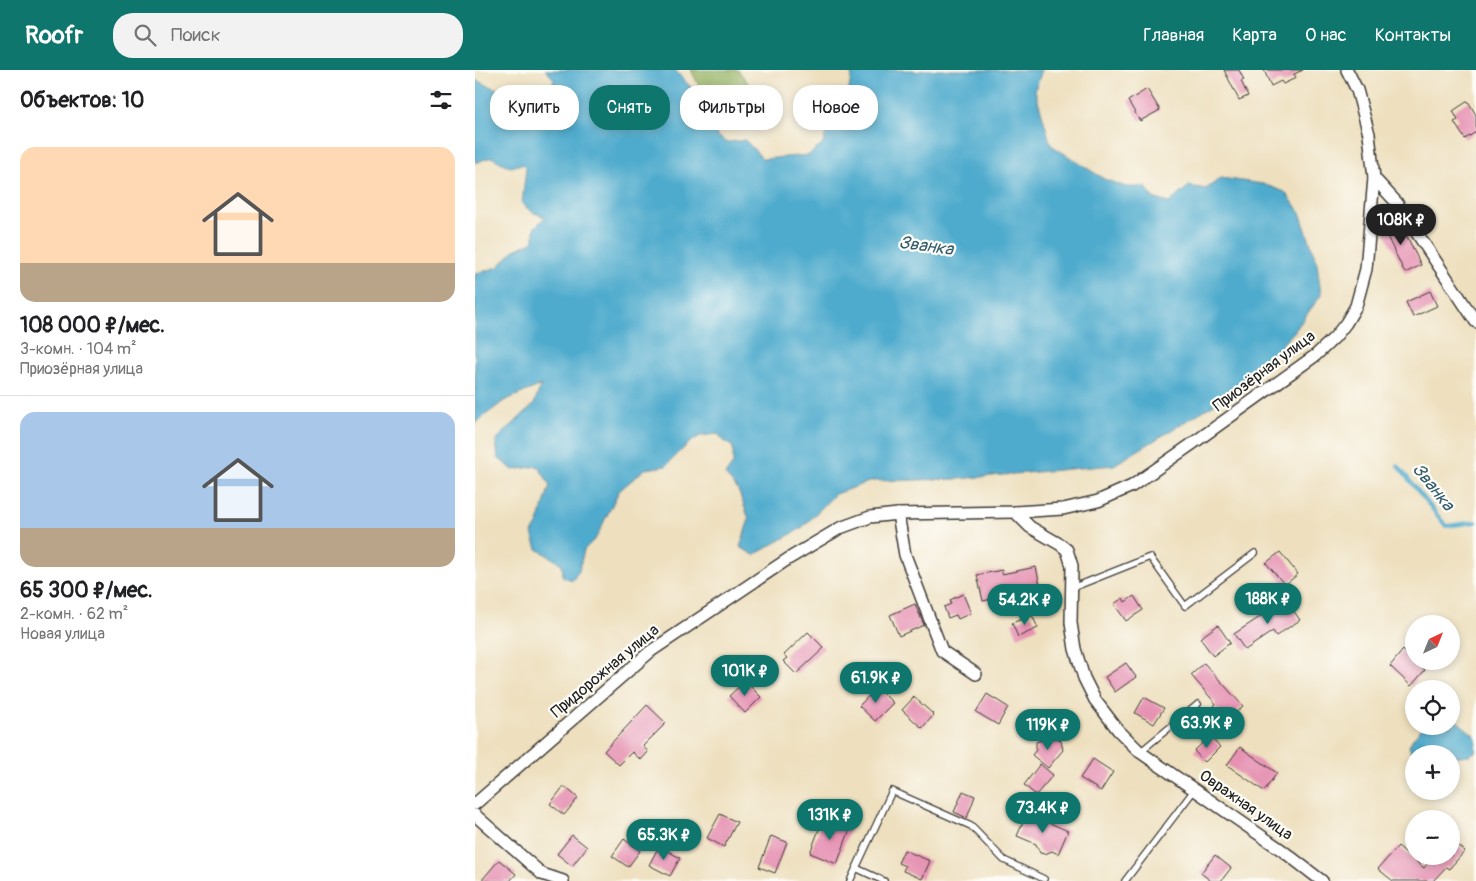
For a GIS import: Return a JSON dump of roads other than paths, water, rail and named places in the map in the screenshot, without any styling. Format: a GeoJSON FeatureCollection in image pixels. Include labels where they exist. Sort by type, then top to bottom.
{"type":"FeatureCollection","features":[{"type":"Feature","properties":{"kind":"street"},"geometry":{"type":"LineString","coordinates":[[1349,74],[1359,70]]}},
{"type":"Feature","properties":{"kind":"street","name":"Приозёрная улица"},"geometry":{"type":"LineString","coordinates":[[898,514],[1015,512],[1063,508],[1098,501],[1132,486],[1316,355],[1335,336],[1356,306],[1366,269],[1375,178],[1369,134],[1357,90],[1349,74]]}},
{"type":"Feature","properties":{"kind":"street"},"geometry":{"type":"LineString","coordinates":[[1375,178],[1397,202],[1476,322]]}},
{"type":"Feature","properties":{"kind":"street","name":"Овражная улица"},"geometry":{"type":"LineString","coordinates":[[1015,512],[1030,526],[1067,550],[1072,566],[1071,623],[1075,649],[1084,678],[1095,700],[1118,730],[1140,752],[1283,851],[1322,881]]}},
{"type":"Feature","properties":{"kind":"street"},"geometry":{"type":"LineString","coordinates":[[898,514],[905,555],[942,651],[976,674]]}},
{"type":"Feature","properties":{"kind":"street","name":"Придорожная улица"},"geometry":{"type":"LineString","coordinates":[[475,804],[651,650],[788,559],[840,528],[870,517],[898,514]]}},
{"type":"Feature","properties":{"kind":"street"},"geometry":{"type":"LineString","coordinates":[[475,815],[542,874],[563,881]]}},
{"type":"Feature","properties":{"kind":"lane"},"geometry":{"type":"LineString","coordinates":[[1072,588],[1150,556],[1185,606],[1255,553]]}},
{"type":"Feature","properties":{"kind":"lane"},"geometry":{"type":"LineString","coordinates":[[1140,752],[1198,704]]}},
{"type":"Feature","properties":{"kind":"lane"},"geometry":{"type":"LineString","coordinates":[[1125,881],[1195,789]]}},
{"type":"Feature","properties":{"kind":"lane"},"geometry":{"type":"LineString","coordinates":[[850,881],[892,791],[971,826],[1004,860],[1044,879]]}},
{"type":"Feature","properties":{"kind":"lane"},"geometry":{"type":"LineString","coordinates":[[856,868],[884,881]]}},
{"type":"Feature","properties":{"kind":"water"},"geometry":{"type":"Polygon","coordinates":[[[545,70],[675,70],[689,85],[680,85],[680,130],[714,130],[717,136],[727,142],[745,140],[763,159],[809,155],[823,144],[827,130],[878,130],[878,85],[850,85],[852,71],[854,70],[913,70],[918,72],[921,70],[1042,70],[1035,90],[1051,145],[1104,179],[1126,187],[1146,187],[1153,198],[1169,203],[1189,186],[1206,189],[1221,178],[1263,184],[1285,192],[1300,212],[1317,263],[1321,295],[1294,332],[1239,389],[1114,465],[958,479],[872,481],[835,494],[802,528],[754,555],[740,547],[749,519],[738,490],[725,475],[733,464],[733,447],[718,434],[700,436],[688,444],[666,466],[645,469],[619,491],[596,538],[584,550],[579,570],[573,580],[563,577],[562,564],[537,549],[532,533],[538,523],[550,485],[538,466],[513,470],[498,458],[496,440],[534,404],[541,385],[504,401],[475,423],[475,274],[498,267],[513,251],[534,241],[534,228],[545,217],[532,212],[522,204],[526,168],[522,164],[510,167],[491,157],[475,163],[475,80],[490,86],[490,130],[579,130],[579,85],[551,85],[554,79],[545,70]]]}},
{"type":"Feature","properties":{"kind":"water"},"geometry":{"type":"Polygon","coordinates":[[[1460,723],[1476,738],[1475,752],[1460,756],[1460,745],[1410,745],[1416,735],[1460,735],[1460,723]]]}},
{"type":"Feature","properties":{"kind":"waterway","name":"Званка"},"geometry":{"type":"LineString","coordinates":[[1398,466],[1446,526],[1476,522]]}}]}
